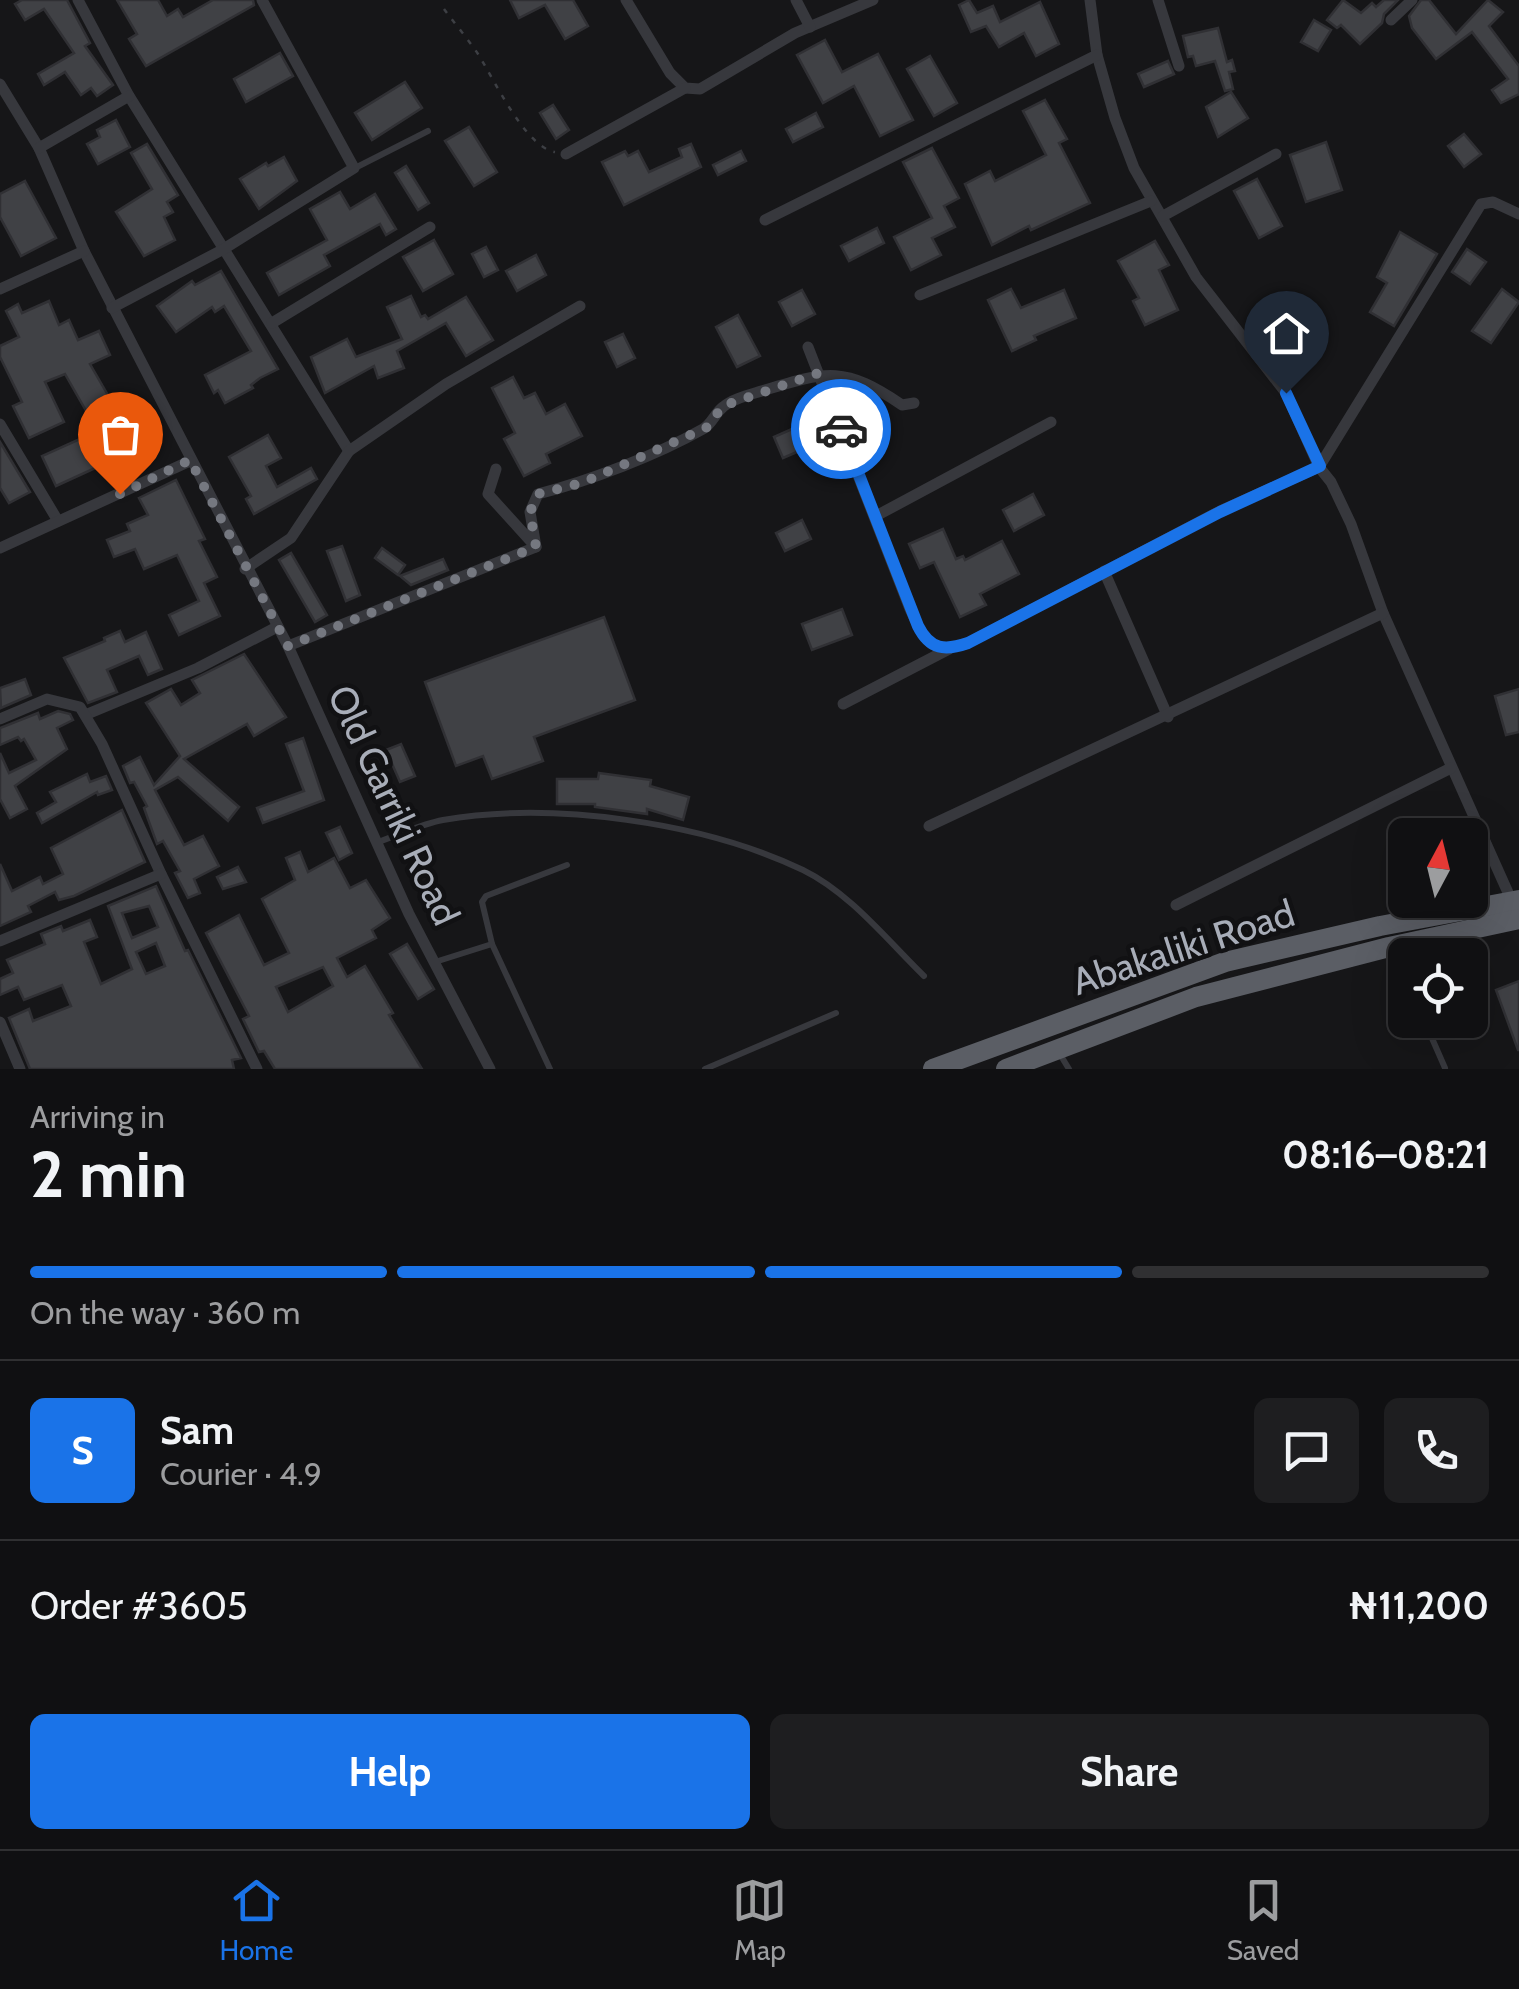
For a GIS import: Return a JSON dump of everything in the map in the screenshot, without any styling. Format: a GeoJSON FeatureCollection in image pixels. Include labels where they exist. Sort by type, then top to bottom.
{"type":"FeatureCollection","features":[{"type":"Feature","properties":{"kind":"highway","name":"Abakaliki Road"},"geometry":{"type":"LineString","coordinates":[[1419,938],[1517,907]]}},
{"type":"Feature","properties":{"kind":"highway","name":"Abakaliki Road"},"geometry":{"type":"LineString","coordinates":[[933,1069],[1225,962],[1380,926],[1517,907]]}},
{"type":"Feature","properties":{"kind":"highway","name":"Abakaliki Road"},"geometry":{"type":"LineString","coordinates":[[1006,1069],[1196,997],[1388,948]]}},
{"type":"Feature","properties":{"kind":"street"},"geometry":{"type":"LineString","coordinates":[[78,0],[129,96],[349,451]]}},
{"type":"Feature","properties":{"kind":"street"},"geometry":{"type":"LineString","coordinates":[[112,308],[222,250],[354,168],[262,0]]}},
{"type":"Feature","properties":{"kind":"street"},"geometry":{"type":"LineString","coordinates":[[626,0],[670,74],[685,88]]}},
{"type":"Feature","properties":{"kind":"street"},"geometry":{"type":"LineString","coordinates":[[796,0],[810,27]]}},
{"type":"Feature","properties":{"kind":"street"},"geometry":{"type":"LineString","coordinates":[[566,154],[685,88],[700,89],[795,32],[873,0]]}},
{"type":"Feature","properties":{"kind":"street"},"geometry":{"type":"LineString","coordinates":[[1090,0],[1097,55],[1128,153],[1196,276],[1286,393],[1351,524],[1383,613],[1517,907]]}},
{"type":"Feature","properties":{"kind":"street"},"geometry":{"type":"LineString","coordinates":[[1158,0],[1179,66]]}},
{"type":"Feature","properties":{"kind":"street"},"geometry":{"type":"LineString","coordinates":[[1390,20],[1412,0]]}},
{"type":"Feature","properties":{"kind":"street"},"geometry":{"type":"LineString","coordinates":[[765,220],[1097,55]]}},
{"type":"Feature","properties":{"kind":"street","name":"Old Garriki Road"},"geometry":{"type":"LineString","coordinates":[[0,84],[39,148],[112,308],[288,646],[376,842],[490,1069]]}},
{"type":"Feature","properties":{"kind":"street"},"geometry":{"type":"LineString","coordinates":[[39,148],[129,96]]}},
{"type":"Feature","properties":{"kind":"street"},"geometry":{"type":"LineString","coordinates":[[1163,216],[1276,154]]}},
{"type":"Feature","properties":{"kind":"street"},"geometry":{"type":"LineString","coordinates":[[920,295],[1151,200]]}},
{"type":"Feature","properties":{"kind":"street"},"geometry":{"type":"LineString","coordinates":[[844,704],[1220,512],[1320,466],[1481,204],[1493,202],[1519,214]]}},
{"type":"Feature","properties":{"kind":"street"},"geometry":{"type":"LineString","coordinates":[[272,322],[430,227]]}},
{"type":"Feature","properties":{"kind":"street"},"geometry":{"type":"LineString","coordinates":[[0,289],[84,251]]}},
{"type":"Feature","properties":{"kind":"street"},"geometry":{"type":"LineString","coordinates":[[245,569],[291,538],[349,451],[446,384],[580,306]]}},
{"type":"Feature","properties":{"kind":"street"},"geometry":{"type":"LineString","coordinates":[[808,347],[910,609],[924,638],[934,646],[949,649]]}},
{"type":"Feature","properties":{"kind":"street"},"geometry":{"type":"LineString","coordinates":[[536,547],[530,512],[538,494],[582,483],[706,428],[723,406],[819,373],[843,376],[880,390],[902,405],[914,403]]}},
{"type":"Feature","properties":{"kind":"street"},"geometry":{"type":"LineString","coordinates":[[876,516],[1051,422]]}},
{"type":"Feature","properties":{"kind":"street"},"geometry":{"type":"LineString","coordinates":[[0,424],[58,521]]}},
{"type":"Feature","properties":{"kind":"street"},"geometry":{"type":"LineString","coordinates":[[0,548],[190,460]]}},
{"type":"Feature","properties":{"kind":"street"},"geometry":{"type":"LineString","coordinates":[[496,469],[488,494],[536,547]]}},
{"type":"Feature","properties":{"kind":"street"},"geometry":{"type":"LineString","coordinates":[[288,646],[536,547]]}},
{"type":"Feature","properties":{"kind":"street"},"geometry":{"type":"LineString","coordinates":[[1104,571],[1168,717]]}},
{"type":"Feature","properties":{"kind":"street"},"geometry":{"type":"LineString","coordinates":[[929,826],[1383,613]]}},
{"type":"Feature","properties":{"kind":"street"},"geometry":{"type":"LineString","coordinates":[[85,715],[198,668],[277,628]]}},
{"type":"Feature","properties":{"kind":"street"},"geometry":{"type":"LineString","coordinates":[[0,719],[47,699],[80,707],[102,744],[257,1069]]}},
{"type":"Feature","properties":{"kind":"street"},"geometry":{"type":"LineString","coordinates":[[1176,905],[1451,768]]}},
{"type":"Feature","properties":{"kind":"street"},"geometry":{"type":"LineString","coordinates":[[0,941],[161,874]]}},
{"type":"Feature","properties":{"kind":"street"},"geometry":{"type":"LineString","coordinates":[[0,1022],[20,1069]]}},
{"type":"Feature","properties":{"kind":"lane"},"geometry":{"type":"LineString","coordinates":[[354,168],[428,131]]}},
{"type":"Feature","properties":{"kind":"lane"},"geometry":{"type":"LineString","coordinates":[[376,842],[439,821],[479,816],[620,818],[664,824],[804,870],[834,890],[924,976]]}},
{"type":"Feature","properties":{"kind":"lane"},"geometry":{"type":"LineString","coordinates":[[550,1069],[492,944],[482,902],[486,896],[567,865]]}},
{"type":"Feature","properties":{"kind":"lane"},"geometry":{"type":"LineString","coordinates":[[434,962],[492,944]]}},
{"type":"Feature","properties":{"kind":"lane"},"geometry":{"type":"LineString","coordinates":[[705,1069],[836,1013]]}},
{"type":"Feature","properties":{"kind":"lane"},"geometry":{"type":"LineString","coordinates":[[1432,1038],[1445,1068]]}},
{"type":"Feature","properties":{"kind":"lane"},"geometry":{"type":"LineString","coordinates":[[1058,1050],[1069,1069]]}},
{"type":"Feature","properties":{"kind":"path"},"geometry":{"type":"LineString","coordinates":[[444,9],[544,151],[566,154]]}},
{"type":"Feature","properties":{"kind":"building"},"geometry":{"type":"Polygon","coordinates":[[[22,0],[67,0],[90,43],[85,46],[113,85],[97,96],[91,88],[81,95],[65,72],[44,85],[38,74],[74,53],[44,9],[25,20],[15,4],[22,0]]]}},
{"type":"Feature","properties":{"kind":"building"},"geometry":{"type":"Polygon","coordinates":[[[117,0],[158,0],[167,16],[178,9],[183,17],[213,0],[253,0],[254,5],[146,66],[129,39],[137,34],[117,0]]]}},
{"type":"Feature","properties":{"kind":"building"},"geometry":{"type":"Polygon","coordinates":[[[510,0],[573,0],[588,26],[565,39],[545,5],[519,18],[510,0]]]}},
{"type":"Feature","properties":{"kind":"building"},"geometry":{"type":"Polygon","coordinates":[[[969,0],[977,13],[993,6],[1000,22],[1040,2],[1059,44],[1036,56],[1024,33],[999,47],[986,26],[971,32],[959,5],[969,0]]]}},
{"type":"Feature","properties":{"kind":"building"},"geometry":{"type":"Polygon","coordinates":[[[1343,0],[1361,13],[1372,3],[1376,7],[1384,0],[1398,0],[1360,44],[1341,25],[1337,28],[1327,20],[1343,0]]]}},
{"type":"Feature","properties":{"kind":"building"},"geometry":{"type":"Polygon","coordinates":[[[1421,0],[1429,0],[1456,34],[1488,0],[1503,12],[1489,26],[1519,66],[1519,94],[1501,103],[1492,90],[1508,79],[1472,32],[1436,59],[1412,28],[1409,16],[1421,0]]]}},
{"type":"Feature","properties":{"kind":"building"},"geometry":{"type":"Polygon","coordinates":[[[1314,20],[1331,30],[1318,51],[1301,42],[1314,20]]]}},
{"type":"Feature","properties":{"kind":"building"},"geometry":{"type":"Polygon","coordinates":[[[1218,28],[1227,62],[1232,60],[1235,71],[1229,72],[1233,89],[1225,91],[1215,61],[1196,66],[1193,56],[1188,57],[1183,36],[1218,28]]]}},
{"type":"Feature","properties":{"kind":"building"},"geometry":{"type":"Polygon","coordinates":[[[825,40],[842,72],[878,54],[913,120],[880,136],[854,86],[823,103],[797,55],[825,40]]]}},
{"type":"Feature","properties":{"kind":"building"},"geometry":{"type":"Polygon","coordinates":[[[280,53],[293,76],[246,102],[234,79],[280,53]]]}},
{"type":"Feature","properties":{"kind":"building"},"geometry":{"type":"Polygon","coordinates":[[[930,56],[957,103],[934,116],[907,69],[930,56]]]}},
{"type":"Feature","properties":{"kind":"building"},"geometry":{"type":"Polygon","coordinates":[[[1168,61],[1174,74],[1144,87],[1138,74],[1168,61]]]}},
{"type":"Feature","properties":{"kind":"building"},"geometry":{"type":"Polygon","coordinates":[[[405,82],[422,108],[372,140],[355,113],[405,82]]]}},
{"type":"Feature","properties":{"kind":"building"},"geometry":{"type":"Polygon","coordinates":[[[1231,92],[1248,118],[1218,137],[1206,107],[1231,92]]]}},
{"type":"Feature","properties":{"kind":"building"},"geometry":{"type":"Polygon","coordinates":[[[1045,100],[1067,139],[1059,143],[1090,203],[992,245],[965,184],[990,171],[995,181],[1046,155],[1023,111],[1045,100]]]}},
{"type":"Feature","properties":{"kind":"building"},"geometry":{"type":"Polygon","coordinates":[[[553,105],[569,130],[556,139],[540,113],[553,105]]]}},
{"type":"Feature","properties":{"kind":"building"},"geometry":{"type":"Polygon","coordinates":[[[816,113],[823,127],[793,142],[786,129],[816,113]]]}},
{"type":"Feature","properties":{"kind":"building"},"geometry":{"type":"Polygon","coordinates":[[[116,120],[130,147],[98,164],[87,144],[100,137],[97,130],[116,120]]]}},
{"type":"Feature","properties":{"kind":"building"},"geometry":{"type":"Polygon","coordinates":[[[469,127],[497,172],[474,186],[445,141],[469,127]]]}},
{"type":"Feature","properties":{"kind":"building"},"geometry":{"type":"Polygon","coordinates":[[[1464,134],[1481,154],[1464,167],[1448,146],[1464,134]]]}},
{"type":"Feature","properties":{"kind":"building"},"geometry":{"type":"Polygon","coordinates":[[[1326,142],[1342,190],[1306,202],[1290,155],[1326,142]]]}},
{"type":"Feature","properties":{"kind":"building"},"geometry":{"type":"Polygon","coordinates":[[[147,144],[178,195],[167,202],[173,212],[164,217],[175,240],[144,256],[116,212],[152,189],[131,153],[147,144]]]}},
{"type":"Feature","properties":{"kind":"building"},"geometry":{"type":"Polygon","coordinates":[[[691,144],[701,167],[624,205],[602,162],[625,151],[628,156],[638,151],[649,172],[682,157],[679,149],[691,144]]]}},
{"type":"Feature","properties":{"kind":"building"},"geometry":{"type":"Polygon","coordinates":[[[932,148],[959,198],[944,206],[955,227],[932,238],[941,255],[911,270],[894,237],[932,218],[903,162],[932,148]]]}},
{"type":"Feature","properties":{"kind":"building"},"geometry":{"type":"Polygon","coordinates":[[[741,151],[746,161],[718,175],[713,165],[741,151]]]}},
{"type":"Feature","properties":{"kind":"building"},"geometry":{"type":"Polygon","coordinates":[[[284,157],[297,181],[259,209],[240,179],[284,157]]]}},
{"type":"Feature","properties":{"kind":"building"},"geometry":{"type":"Polygon","coordinates":[[[406,166],[429,203],[418,210],[395,173],[406,166]]]}},
{"type":"Feature","properties":{"kind":"building"},"geometry":{"type":"Polygon","coordinates":[[[1257,179],[1282,226],[1259,238],[1234,191],[1257,179]]]}},
{"type":"Feature","properties":{"kind":"building"},"geometry":{"type":"Polygon","coordinates":[[[25,181],[56,238],[21,256],[0,217],[0,194],[25,181]]]}},
{"type":"Feature","properties":{"kind":"building"},"geometry":{"type":"Polygon","coordinates":[[[340,192],[350,209],[375,194],[396,229],[386,235],[380,224],[324,255],[330,266],[279,295],[267,273],[327,240],[310,209],[340,192]]]}},
{"type":"Feature","properties":{"kind":"building"},"geometry":{"type":"Polygon","coordinates":[[[877,228],[884,243],[849,261],[841,246],[877,228]]]}},
{"type":"Feature","properties":{"kind":"building"},"geometry":{"type":"Polygon","coordinates":[[[1400,232],[1437,254],[1394,326],[1370,312],[1387,283],[1377,277],[1400,232]]]}},
{"type":"Feature","properties":{"kind":"building"},"geometry":{"type":"Polygon","coordinates":[[[434,240],[453,274],[423,291],[403,257],[434,240]]]}},
{"type":"Feature","properties":{"kind":"building"},"geometry":{"type":"Polygon","coordinates":[[[1155,241],[1169,265],[1159,270],[1178,310],[1145,325],[1133,301],[1139,298],[1118,261],[1155,241]]]}},
{"type":"Feature","properties":{"kind":"building"},"geometry":{"type":"Polygon","coordinates":[[[486,247],[498,270],[484,277],[472,254],[486,247]]]}},
{"type":"Feature","properties":{"kind":"building"},"geometry":{"type":"Polygon","coordinates":[[[1467,249],[1486,262],[1470,284],[1452,272],[1467,249]]]}},
{"type":"Feature","properties":{"kind":"building"},"geometry":{"type":"Polygon","coordinates":[[[536,255],[546,275],[517,291],[506,271],[536,255]]]}},
{"type":"Feature","properties":{"kind":"building"},"geometry":{"type":"Polygon","coordinates":[[[221,271],[278,369],[225,403],[218,390],[214,393],[205,375],[251,351],[224,306],[215,312],[212,307],[176,332],[157,306],[192,281],[195,285],[221,271]]]}},
{"type":"Feature","properties":{"kind":"building"},"geometry":{"type":"Polygon","coordinates":[[[1011,289],[1021,308],[1064,290],[1076,318],[1034,336],[1036,340],[1012,351],[988,300],[1011,289]]]}},
{"type":"Feature","properties":{"kind":"building"},"geometry":{"type":"Polygon","coordinates":[[[1502,289],[1519,302],[1491,343],[1472,331],[1502,289]]]}},
{"type":"Feature","properties":{"kind":"building"},"geometry":{"type":"Polygon","coordinates":[[[802,290],[815,314],[792,326],[779,302],[802,290]]]}},
{"type":"Feature","properties":{"kind":"building"},"geometry":{"type":"Polygon","coordinates":[[[411,296],[421,317],[425,315],[428,319],[466,297],[493,340],[466,356],[446,323],[397,351],[404,368],[378,378],[374,366],[325,393],[311,357],[347,339],[356,357],[402,339],[387,307],[411,296]]]}},
{"type":"Feature","properties":{"kind":"building"},"geometry":{"type":"Polygon","coordinates":[[[49,301],[59,325],[69,320],[78,340],[99,331],[110,355],[90,364],[120,416],[97,430],[65,374],[45,382],[64,422],[29,438],[13,406],[22,402],[0,357],[0,346],[19,337],[6,311],[18,304],[22,313],[49,301]]]}},
{"type":"Feature","properties":{"kind":"building"},"geometry":{"type":"Polygon","coordinates":[[[738,315],[760,356],[737,367],[716,327],[738,315]]]}},
{"type":"Feature","properties":{"kind":"building"},"geometry":{"type":"Polygon","coordinates":[[[623,334],[635,358],[617,367],[605,342],[623,334]]]}},
{"type":"Feature","properties":{"kind":"building"},"geometry":{"type":"Polygon","coordinates":[[[513,377],[524,398],[535,393],[546,414],[565,404],[582,436],[546,454],[550,463],[524,476],[504,439],[515,433],[492,388],[513,377]]]}},
{"type":"Feature","properties":{"kind":"building"},"geometry":{"type":"Polygon","coordinates":[[[817,418],[827,439],[783,458],[774,437],[817,418]]]}},
{"type":"Feature","properties":{"kind":"building"},"geometry":{"type":"Polygon","coordinates":[[[91,434],[104,464],[56,486],[42,456],[91,434]]]}},
{"type":"Feature","properties":{"kind":"building"},"geometry":{"type":"Polygon","coordinates":[[[268,435],[281,458],[266,466],[277,487],[311,468],[317,479],[254,514],[246,499],[251,496],[229,457],[268,435]]]}},
{"type":"Feature","properties":{"kind":"building"},"geometry":{"type":"Polygon","coordinates":[[[0,442],[30,492],[9,503],[0,488],[0,442]]]}},
{"type":"Feature","properties":{"kind":"building"},"geometry":{"type":"Polygon","coordinates":[[[176,480],[205,539],[199,541],[217,577],[204,583],[220,616],[179,635],[169,615],[199,601],[177,555],[144,569],[135,549],[114,557],[107,540],[130,531],[127,524],[148,515],[139,498],[176,480]]]}},
{"type":"Feature","properties":{"kind":"building"},"geometry":{"type":"Polygon","coordinates":[[[1033,494],[1044,515],[1014,531],[1003,510],[1033,494]]]}},
{"type":"Feature","properties":{"kind":"building"},"geometry":{"type":"Polygon","coordinates":[[[802,520],[811,539],[785,551],[776,533],[802,520]]]}},
{"type":"Feature","properties":{"kind":"building"},"geometry":{"type":"Polygon","coordinates":[[[943,529],[956,559],[963,556],[965,560],[1002,541],[1019,574],[980,594],[986,605],[960,617],[934,562],[920,568],[909,544],[943,529]]]}},
{"type":"Feature","properties":{"kind":"building"},"geometry":{"type":"Polygon","coordinates":[[[342,546],[360,595],[346,601],[327,551],[342,546]]]}},
{"type":"Feature","properties":{"kind":"building"},"geometry":{"type":"Polygon","coordinates":[[[382,548],[405,565],[398,575],[375,558],[382,548]]]}},
{"type":"Feature","properties":{"kind":"building"},"geometry":{"type":"Polygon","coordinates":[[[291,553],[327,615],[315,622],[279,560],[291,553]]]}},
{"type":"Feature","properties":{"kind":"building"},"geometry":{"type":"Polygon","coordinates":[[[443,559],[448,570],[411,585],[400,576],[443,559]]]}},
{"type":"Feature","properties":{"kind":"building"},"geometry":{"type":"Polygon","coordinates":[[[842,609],[852,635],[812,650],[802,624],[842,609]]]}},
{"type":"Feature","properties":{"kind":"building"},"geometry":{"type":"Polygon","coordinates":[[[604,617],[635,700],[534,737],[543,761],[492,779],[483,756],[456,766],[425,682],[604,617]]]}},
{"type":"Feature","properties":{"kind":"building"},"geometry":{"type":"Polygon","coordinates":[[[120,631],[125,642],[146,632],[162,669],[148,675],[139,656],[107,670],[117,692],[88,703],[64,658],[120,631]]]}},
{"type":"Feature","properties":{"kind":"building"},"geometry":{"type":"Polygon","coordinates":[[[244,654],[286,717],[254,736],[247,724],[184,759],[239,807],[228,821],[178,777],[155,790],[184,845],[203,836],[219,866],[194,879],[200,893],[188,898],[175,873],[180,871],[163,841],[157,844],[144,808],[147,806],[123,766],[140,757],[154,785],[180,756],[146,703],[171,689],[181,705],[200,693],[192,680],[244,654]]]}},
{"type":"Feature","properties":{"kind":"building"},"geometry":{"type":"Polygon","coordinates":[[[25,679],[31,695],[1,708],[0,688],[25,679]]]}},
{"type":"Feature","properties":{"kind":"building"},"geometry":{"type":"Polygon","coordinates":[[[1519,689],[1519,732],[1506,735],[1495,696],[1519,689]]]}},
{"type":"Feature","properties":{"kind":"building"},"geometry":{"type":"Polygon","coordinates":[[[58,711],[70,714],[73,720],[57,728],[67,749],[15,786],[27,809],[10,818],[0,799],[0,753],[9,773],[36,760],[24,739],[18,737],[0,745],[0,728],[38,713],[40,719],[58,711]]]}},
{"type":"Feature","properties":{"kind":"building"},"geometry":{"type":"Polygon","coordinates":[[[303,738],[324,800],[263,823],[257,808],[304,791],[286,744],[303,738]]]}},
{"type":"Feature","properties":{"kind":"building"},"geometry":{"type":"Polygon","coordinates":[[[401,744],[415,776],[400,782],[386,750],[401,744]]]}},
{"type":"Feature","properties":{"kind":"building"},"geometry":{"type":"Polygon","coordinates":[[[599,773],[651,780],[650,786],[689,797],[683,820],[647,809],[647,814],[595,804],[557,804],[557,779],[598,779],[599,773]]]}},
{"type":"Feature","properties":{"kind":"building"},"geometry":{"type":"Polygon","coordinates":[[[87,774],[90,782],[106,776],[112,790],[98,795],[97,792],[42,823],[37,813],[56,802],[50,792],[87,774]]]}},
{"type":"Feature","properties":{"kind":"building"},"geometry":{"type":"Polygon","coordinates":[[[122,810],[145,862],[74,896],[59,900],[55,892],[28,906],[31,912],[0,926],[0,864],[12,891],[40,877],[43,884],[63,874],[51,848],[122,810]]]}},
{"type":"Feature","properties":{"kind":"building"},"geometry":{"type":"Polygon","coordinates":[[[340,827],[352,853],[339,860],[326,833],[340,827]]]}},
{"type":"Feature","properties":{"kind":"building"},"geometry":{"type":"Polygon","coordinates":[[[300,852],[308,872],[334,858],[350,888],[366,880],[390,918],[372,930],[376,938],[337,958],[347,977],[365,966],[422,1069],[275,1069],[264,1051],[259,1052],[243,1019],[249,1016],[206,933],[239,915],[264,965],[289,953],[262,899],[295,880],[286,858],[300,852]],[[323,967],[276,987],[288,1012],[333,986],[323,967]]]}},
{"type":"Feature","properties":{"kind":"building"},"geometry":{"type":"Polygon","coordinates":[[[238,867],[246,882],[223,889],[217,877],[238,867]]]}},
{"type":"Feature","properties":{"kind":"building"},"geometry":{"type":"Polygon","coordinates":[[[156,886],[241,1058],[232,1060],[234,1069],[30,1069],[9,1018],[29,1009],[33,1021],[71,1006],[62,985],[24,1000],[18,987],[0,995],[0,979],[13,973],[7,960],[45,944],[41,934],[61,926],[63,931],[90,920],[97,937],[84,942],[101,984],[132,969],[108,906],[156,886]],[[149,906],[122,913],[132,938],[158,927],[149,906]],[[156,943],[136,952],[146,974],[165,966],[156,943]]]}},
{"type":"Feature","properties":{"kind":"building"},"geometry":{"type":"Polygon","coordinates":[[[407,944],[434,989],[418,999],[390,954],[407,944]]]}},
{"type":"Feature","properties":{"kind":"building"},"geometry":{"type":"Polygon","coordinates":[[[1519,981],[1519,1050],[1518,1050],[1496,990],[1519,981]]]}},
{"type":"Feature","properties":{"kind":"way so far"},"geometry":{"type":"LineString","coordinates":[[120,494],[190,460],[288,646],[536,547],[530,512],[538,494],[582,483],[706,428],[723,406],[756,393],[819,373],[841,429]]}},
{"type":"Feature","properties":{"kind":"route"},"geometry":{"type":"LineString","coordinates":[[841,429],[918,626],[934,646],[949,649],[968,643],[1220,512],[1320,466],[1286,393]]}}]}
